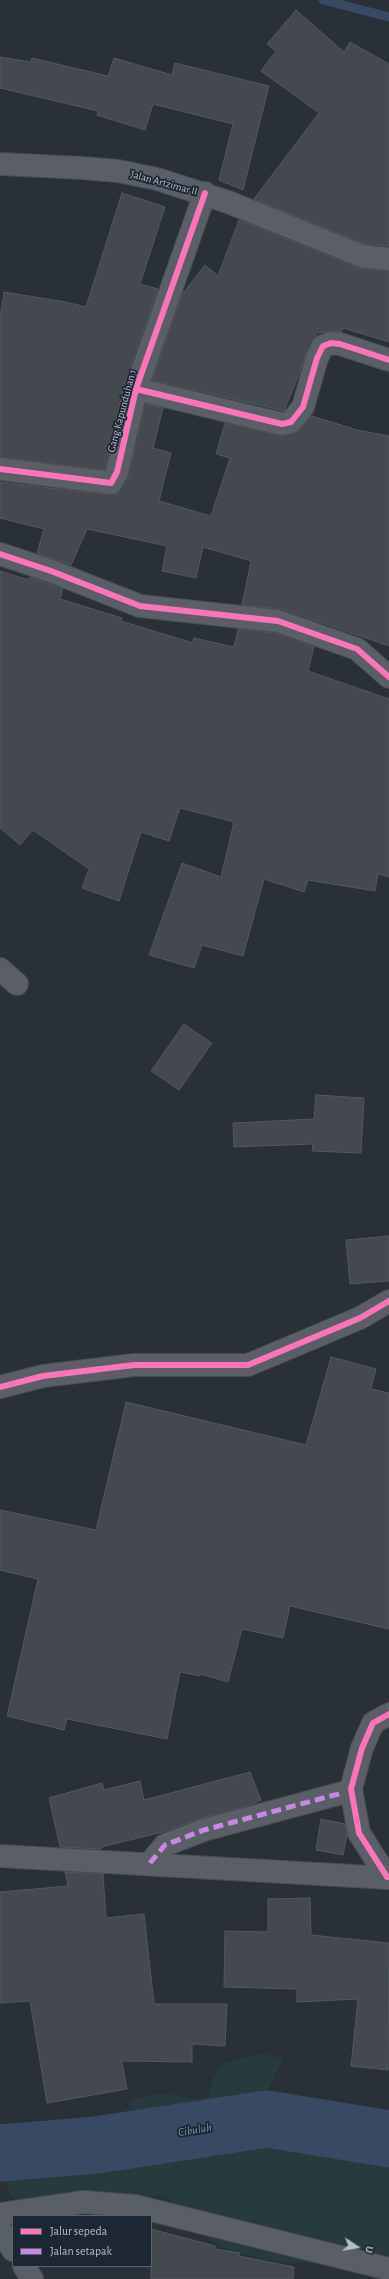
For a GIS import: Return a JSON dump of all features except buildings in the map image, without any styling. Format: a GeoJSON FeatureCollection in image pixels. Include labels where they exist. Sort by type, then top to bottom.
{"type":"FeatureCollection","features":[{"type":"Feature","properties":{"kind":"street","name":"Jalan Artzimar II"},"geometry":{"type":"LineString","coordinates":[[0,164],[118,171],[157,179],[205,193],[362,256],[389,259]]}},
{"type":"Feature","properties":{"kind":"street","name":"Gang Kapunduhan 1"},"geometry":{"type":"LineString","coordinates":[[0,468],[111,483],[117,472],[136,389],[205,193]]}},
{"type":"Feature","properties":{"kind":"street"},"geometry":{"type":"LineString","coordinates":[[136,389],[282,424],[291,422],[303,407],[317,358],[323,346],[331,343],[340,344],[389,360]]}},
{"type":"Feature","properties":{"kind":"street"},"geometry":{"type":"LineString","coordinates":[[0,554],[52,571],[140,606],[278,621],[357,649],[389,677]]}},
{"type":"Feature","properties":{"kind":"street"},"geometry":{"type":"LineString","coordinates":[[0,969],[17,984]]}},
{"type":"Feature","properties":{"kind":"street"},"geometry":{"type":"LineString","coordinates":[[0,1387],[43,1376],[134,1365],[248,1365],[360,1318],[389,1301]]}},
{"type":"Feature","properties":{"kind":"street"},"geometry":{"type":"LineString","coordinates":[[388,1877],[359,1833],[351,1788],[362,1748],[373,1723],[389,1714]]}},
{"type":"Feature","properties":{"kind":"street"},"geometry":{"type":"LineString","coordinates":[[150,1863],[165,1845],[204,1830],[342,1793]]}},
{"type":"Feature","properties":{"kind":"street"},"geometry":{"type":"LineString","coordinates":[[0,1856],[388,1877]]}},
{"type":"Feature","properties":{"kind":"street"},"geometry":{"type":"LineString","coordinates":[[0,2214],[84,2202],[134,2206],[389,2269]]}},
{"type":"Feature","properties":{"kind":"street"},"geometry":{"type":"LineString","coordinates":[[0,2229],[12,2248]]}},
{"type":"Feature","properties":{"kind":"street"},"geometry":{"type":"LineString","coordinates":[[25,2267],[32,2279]]}},
{"type":"Feature","properties":{"kind":"green space"},"geometry":{"type":"Polygon","coordinates":[[[263,2053],[283,2059],[262,2101],[267,2119],[381,2135],[389,2138],[389,2273],[334,2263],[288,2263],[266,2260],[221,2248],[201,2233],[184,2213],[166,2197],[144,2196],[28,2209],[11,2197],[0,2165],[0,2142],[18,2159],[36,2165],[54,2162],[115,2139],[127,2122],[129,2102],[149,2095],[167,2094],[187,2098],[207,2099],[213,2079],[224,2063],[263,2053]]]}},
{"type":"Feature","properties":{"kind":"waterway"},"geometry":{"type":"LineString","coordinates":[[323,0],[389,17]]}},
{"type":"Feature","properties":{"kind":"waterway","name":"Cibuluh"},"geometry":{"type":"LineString","coordinates":[[0,2153],[96,2145],[267,2119],[389,2139]]}},
{"type":"Feature","properties":{"kind":"marked path"},"geometry":{"type":"LineString","coordinates":[[150,1863],[165,1845],[204,1830],[342,1793]]}},
{"type":"Feature","properties":{"kind":"cycle path"},"geometry":{"type":"LineString","coordinates":[[0,469],[111,483],[117,472],[136,389],[205,193]]}},
{"type":"Feature","properties":{"kind":"cycle path"},"geometry":{"type":"LineString","coordinates":[[136,389],[282,424],[291,422],[303,407],[317,358],[323,346],[331,343],[340,344],[389,360]]}},
{"type":"Feature","properties":{"kind":"cycle path"},"geometry":{"type":"LineString","coordinates":[[0,554],[51,571],[140,606],[278,621],[357,649],[389,677]]}},
{"type":"Feature","properties":{"kind":"cycle path"},"geometry":{"type":"LineString","coordinates":[[0,1387],[43,1376],[134,1365],[248,1365],[360,1318],[389,1301]]}},
{"type":"Feature","properties":{"kind":"cycle path"},"geometry":{"type":"LineString","coordinates":[[387,1877],[359,1833],[351,1789],[362,1748],[373,1723],[389,1714]]}}]}
